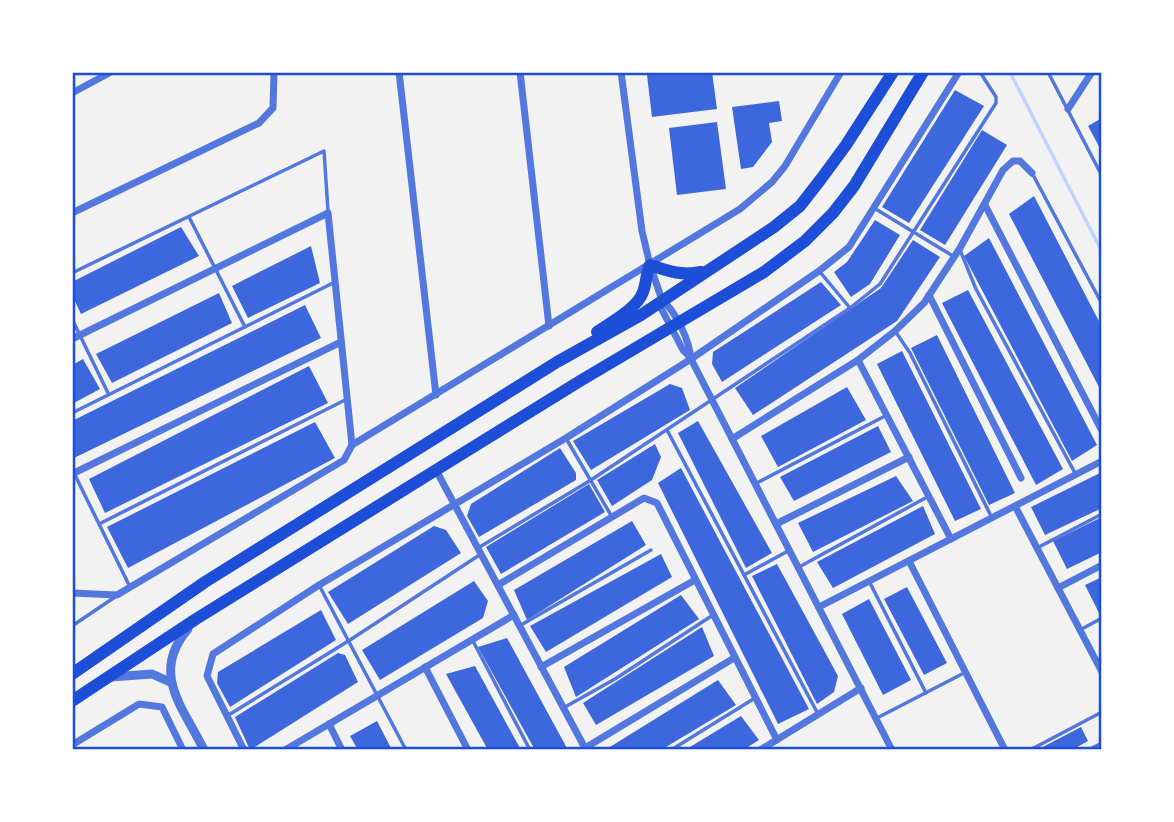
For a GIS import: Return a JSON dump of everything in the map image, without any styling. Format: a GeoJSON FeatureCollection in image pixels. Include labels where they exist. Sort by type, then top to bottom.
{"type":"FeatureCollection","features":[{"type":"Feature","properties":{"kind":"highway"},"geometry":{"type":"LineString","coordinates":[[72,674],[205,582],[557,362],[641,315],[774,227],[800,206],[846,145],[893,72]]}},
{"type":"Feature","properties":{"kind":"highway"},"geometry":{"type":"LineString","coordinates":[[72,701],[196,619],[436,470],[764,272],[805,241],[832,213],[853,186],[923,72]]}},
{"type":"Feature","properties":{"kind":"highway"},"geometry":{"type":"LineString","coordinates":[[557,362],[635,304],[643,292],[644,279],[650,265],[674,274],[686,275],[711,269]]}},
{"type":"Feature","properties":{"kind":"street"},"geometry":{"type":"LineString","coordinates":[[72,93],[111,72]]}},
{"type":"Feature","properties":{"kind":"street"},"geometry":{"type":"LineString","coordinates":[[72,213],[259,123],[273,108],[274,72]]}},
{"type":"Feature","properties":{"kind":"street"},"geometry":{"type":"LineString","coordinates":[[400,72],[436,394]]}},
{"type":"Feature","properties":{"kind":"street"},"geometry":{"type":"LineString","coordinates":[[520,72],[549,326]]}},
{"type":"Feature","properties":{"kind":"street"},"geometry":{"type":"LineString","coordinates":[[621,72],[642,231],[662,300],[669,306],[674,325],[690,348],[691,359],[892,750]]}},
{"type":"Feature","properties":{"kind":"street"},"geometry":{"type":"LineString","coordinates":[[72,593],[117,595],[344,460],[352,445],[740,209],[772,182],[785,166],[841,72]]}},
{"type":"Feature","properties":{"kind":"street"},"geometry":{"type":"LineString","coordinates":[[244,750],[207,676],[213,654],[319,585],[455,506],[691,359],[819,271],[849,247],[959,72]]}},
{"type":"Feature","properties":{"kind":"street"},"geometry":{"type":"LineString","coordinates":[[1068,109],[1092,72]]}},
{"type":"Feature","properties":{"kind":"street"},"geometry":{"type":"LineString","coordinates":[[732,439],[858,360],[895,331],[924,303],[960,248],[1003,170],[1013,161],[1020,161],[1032,173]]}},
{"type":"Feature","properties":{"kind":"street"},"geometry":{"type":"LineString","coordinates":[[985,205],[1102,431]]}},
{"type":"Feature","properties":{"kind":"street"},"geometry":{"type":"LineString","coordinates":[[76,337],[328,214],[352,445]]}},
{"type":"Feature","properties":{"kind":"street"},"geometry":{"type":"LineString","coordinates":[[929,295],[1021,478]]}},
{"type":"Feature","properties":{"kind":"street"},"geometry":{"type":"LineString","coordinates":[[73,472],[341,342]]}},
{"type":"Feature","properties":{"kind":"street"},"geometry":{"type":"LineString","coordinates":[[858,360],[951,539]]}},
{"type":"Feature","properties":{"kind":"street"},"geometry":{"type":"LineString","coordinates":[[776,524],[909,457]]}},
{"type":"Feature","properties":{"kind":"street"},"geometry":{"type":"LineString","coordinates":[[819,607],[1102,461]]}},
{"type":"Feature","properties":{"kind":"street"},"geometry":{"type":"LineString","coordinates":[[436,470],[586,749],[734,658]]}},
{"type":"Feature","properties":{"kind":"street"},"geometry":{"type":"LineString","coordinates":[[498,585],[644,498],[657,503],[777,740]]}},
{"type":"Feature","properties":{"kind":"street"},"geometry":{"type":"LineString","coordinates":[[1015,506],[1101,669]]}},
{"type":"Feature","properties":{"kind":"street"},"geometry":{"type":"LineString","coordinates":[[909,561],[1005,750]]}},
{"type":"Feature","properties":{"kind":"street"},"geometry":{"type":"LineString","coordinates":[[1058,588],[1102,565]]}},
{"type":"Feature","properties":{"kind":"street"},"geometry":{"type":"LineString","coordinates":[[541,667],[695,580]]}},
{"type":"Feature","properties":{"kind":"street"},"geometry":{"type":"LineString","coordinates":[[285,750],[513,615]]}},
{"type":"Feature","properties":{"kind":"street"},"geometry":{"type":"LineString","coordinates":[[196,619],[179,639],[171,655],[170,682],[204,750]]}},
{"type":"Feature","properties":{"kind":"street"},"geometry":{"type":"LineString","coordinates":[[425,667],[468,750]]}},
{"type":"Feature","properties":{"kind":"street"},"geometry":{"type":"LineString","coordinates":[[107,677],[152,674],[170,682]]}},
{"type":"Feature","properties":{"kind":"street"},"geometry":{"type":"LineString","coordinates":[[760,750],[861,688]]}},
{"type":"Feature","properties":{"kind":"street"},"geometry":{"type":"LineString","coordinates":[[72,745],[139,704],[162,707],[183,750]]}},
{"type":"Feature","properties":{"kind":"street"},"geometry":{"type":"LineString","coordinates":[[329,724],[342,750]]}},
{"type":"Feature","properties":{"kind":"lane"},"geometry":{"type":"LineString","coordinates":[[227,716],[350,640],[479,551],[850,309],[880,284],[996,103],[996,97],[980,72]]}},
{"type":"Feature","properties":{"kind":"lane"},"geometry":{"type":"LineString","coordinates":[[1048,72],[1102,176]]}},
{"type":"Feature","properties":{"kind":"lane"},"geometry":{"type":"LineString","coordinates":[[72,273],[324,151],[328,214]]}},
{"type":"Feature","properties":{"kind":"lane"},"geometry":{"type":"LineString","coordinates":[[1032,173],[1102,304]]}},
{"type":"Feature","properties":{"kind":"lane"},"geometry":{"type":"LineString","coordinates":[[874,208],[954,257]]}},
{"type":"Feature","properties":{"kind":"lane"},"geometry":{"type":"LineString","coordinates":[[188,216],[245,327]]}},
{"type":"Feature","properties":{"kind":"lane"},"geometry":{"type":"LineString","coordinates":[[960,248],[976,289],[1076,475]]}},
{"type":"Feature","properties":{"kind":"lane"},"geometry":{"type":"LineString","coordinates":[[819,271],[850,309]]}},
{"type":"Feature","properties":{"kind":"lane"},"geometry":{"type":"LineString","coordinates":[[72,412],[335,282]]}},
{"type":"Feature","properties":{"kind":"lane"},"geometry":{"type":"LineString","coordinates":[[72,318],[76,337],[108,393]]}},
{"type":"Feature","properties":{"kind":"lane"},"geometry":{"type":"LineString","coordinates":[[895,331],[910,353],[992,518]]}},
{"type":"Feature","properties":{"kind":"lane"},"geometry":{"type":"LineString","coordinates":[[99,524],[347,400]]}},
{"type":"Feature","properties":{"kind":"lane"},"geometry":{"type":"LineString","coordinates":[[755,484],[887,415]]}},
{"type":"Feature","properties":{"kind":"lane"},"geometry":{"type":"LineString","coordinates":[[667,430],[818,714]]}},
{"type":"Feature","properties":{"kind":"lane"},"geometry":{"type":"LineString","coordinates":[[566,438],[612,517]]}},
{"type":"Feature","properties":{"kind":"lane"},"geometry":{"type":"LineString","coordinates":[[73,472],[130,587]]}},
{"type":"Feature","properties":{"kind":"lane"},"geometry":{"type":"LineString","coordinates":[[799,567],[929,496]]}},
{"type":"Feature","properties":{"kind":"lane"},"geometry":{"type":"LineString","coordinates":[[1037,548],[1102,513]]}},
{"type":"Feature","properties":{"kind":"lane"},"geometry":{"type":"LineString","coordinates":[[520,626],[651,550]]}},
{"type":"Feature","properties":{"kind":"lane"},"geometry":{"type":"LineString","coordinates":[[744,575],[789,550]]}},
{"type":"Feature","properties":{"kind":"lane"},"geometry":{"type":"LineString","coordinates":[[869,581],[926,693]]}},
{"type":"Feature","properties":{"kind":"lane"},"geometry":{"type":"LineString","coordinates":[[319,585],[406,750]]}},
{"type":"Feature","properties":{"kind":"lane"},"geometry":{"type":"LineString","coordinates":[[72,626],[117,595]]}},
{"type":"Feature","properties":{"kind":"lane"},"geometry":{"type":"LineString","coordinates":[[563,708],[615,679],[713,615]]}},
{"type":"Feature","properties":{"kind":"lane"},"geometry":{"type":"LineString","coordinates":[[1080,630],[1102,618]]}},
{"type":"Feature","properties":{"kind":"lane"},"geometry":{"type":"LineString","coordinates":[[472,640],[530,750]]}},
{"type":"Feature","properties":{"kind":"lane"},"geometry":{"type":"LineString","coordinates":[[876,719],[965,672]]}},
{"type":"Feature","properties":{"kind":"lane"},"geometry":{"type":"LineString","coordinates":[[671,750],[755,698]]}},
{"type":"Feature","properties":{"kind":"lane"},"geometry":{"type":"LineString","coordinates":[[1030,750],[1102,712]]}},
{"type":"Feature","properties":{"kind":"lane"},"geometry":{"type":"LineString","coordinates":[[1088,750],[1102,743]]}},
{"type":"Feature","properties":{"kind":"building"},"geometry":{"type":"Polygon","coordinates":[[[712,72],[717,109],[652,117],[647,75],[712,72]]]}},
{"type":"Feature","properties":{"kind":"building"},"geometry":{"type":"Polygon","coordinates":[[[955,90],[984,106],[909,223],[882,207],[955,90]]]}},
{"type":"Feature","properties":{"kind":"building"},"geometry":{"type":"Polygon","coordinates":[[[779,101],[782,121],[769,123],[772,142],[753,167],[741,169],[732,107],[779,101]]]}},
{"type":"Feature","properties":{"kind":"building"},"geometry":{"type":"Polygon","coordinates":[[[1102,118],[1102,152],[1088,126],[1102,118]]]}},
{"type":"Feature","properties":{"kind":"building"},"geometry":{"type":"Polygon","coordinates":[[[717,122],[726,189],[677,195],[669,128],[717,122]]]}},
{"type":"Feature","properties":{"kind":"building"},"geometry":{"type":"Polygon","coordinates":[[[982,130],[1007,145],[945,245],[920,230],[982,130]]]}},
{"type":"Feature","properties":{"kind":"building"},"geometry":{"type":"Polygon","coordinates":[[[1034,196],[1102,327],[1102,393],[1009,214],[1034,196]]]}},
{"type":"Feature","properties":{"kind":"building"},"geometry":{"type":"Polygon","coordinates":[[[875,220],[900,235],[870,284],[851,297],[834,272],[847,262],[875,220]]]}},
{"type":"Feature","properties":{"kind":"building"},"geometry":{"type":"Polygon","coordinates":[[[181,227],[199,256],[81,314],[72,295],[72,282],[181,227]]]}},
{"type":"Feature","properties":{"kind":"building"},"geometry":{"type":"Polygon","coordinates":[[[989,238],[1097,445],[1072,461],[964,256],[989,238]]]}},
{"type":"Feature","properties":{"kind":"building"},"geometry":{"type":"Polygon","coordinates":[[[913,240],[940,257],[897,321],[753,415],[735,388],[881,288],[913,240]]]}},
{"type":"Feature","properties":{"kind":"building"},"geometry":{"type":"Polygon","coordinates":[[[311,246],[320,283],[248,318],[232,286],[311,246]]]}},
{"type":"Feature","properties":{"kind":"building"},"geometry":{"type":"Polygon","coordinates":[[[821,282],[841,305],[722,382],[712,364],[713,352],[821,282]]]}},
{"type":"Feature","properties":{"kind":"building"},"geometry":{"type":"Polygon","coordinates":[[[968,290],[1063,469],[1036,485],[942,303],[968,290]]]}},
{"type":"Feature","properties":{"kind":"building"},"geometry":{"type":"Polygon","coordinates":[[[219,293],[232,323],[112,383],[96,354],[219,293]]]}},
{"type":"Feature","properties":{"kind":"building"},"geometry":{"type":"Polygon","coordinates":[[[305,305],[321,338],[74,458],[72,421],[305,305]]]}},
{"type":"Feature","properties":{"kind":"building"},"geometry":{"type":"Polygon","coordinates":[[[937,335],[1015,493],[989,505],[911,348],[937,335]]]}},
{"type":"Feature","properties":{"kind":"building"},"geometry":{"type":"Polygon","coordinates":[[[902,351],[981,509],[955,521],[877,364],[902,351]]]}},
{"type":"Feature","properties":{"kind":"building"},"geometry":{"type":"Polygon","coordinates":[[[83,359],[100,389],[72,404],[72,365],[83,359]]]}},
{"type":"Feature","properties":{"kind":"building"},"geometry":{"type":"Polygon","coordinates":[[[309,366],[328,403],[105,513],[89,479],[309,366]]]}},
{"type":"Feature","properties":{"kind":"building"},"geometry":{"type":"Polygon","coordinates":[[[670,384],[682,388],[690,410],[591,470],[573,441],[670,384]]]}},
{"type":"Feature","properties":{"kind":"building"},"geometry":{"type":"Polygon","coordinates":[[[847,387],[866,420],[778,467],[761,436],[847,387]]]}},
{"type":"Feature","properties":{"kind":"building"},"geometry":{"type":"Polygon","coordinates":[[[698,421],[772,553],[746,568],[678,433],[698,421]]]}},
{"type":"Feature","properties":{"kind":"building"},"geometry":{"type":"Polygon","coordinates":[[[315,422],[335,458],[128,568],[107,527],[315,422]]]}},
{"type":"Feature","properties":{"kind":"building"},"geometry":{"type":"Polygon","coordinates":[[[878,426],[891,452],[794,501],[780,477],[878,426]]]}},
{"type":"Feature","properties":{"kind":"building"},"geometry":{"type":"Polygon","coordinates":[[[655,444],[661,457],[652,480],[612,506],[597,480],[655,444]]]}},
{"type":"Feature","properties":{"kind":"building"},"geometry":{"type":"Polygon","coordinates":[[[560,448],[576,473],[576,480],[479,537],[467,516],[471,504],[560,448]]]}},
{"type":"Feature","properties":{"kind":"building"},"geometry":{"type":"Polygon","coordinates":[[[681,468],[809,709],[778,724],[658,483],[681,468]]]}},
{"type":"Feature","properties":{"kind":"building"},"geometry":{"type":"Polygon","coordinates":[[[1102,472],[1102,508],[1045,535],[1031,507],[1102,472]]]}},
{"type":"Feature","properties":{"kind":"building"},"geometry":{"type":"Polygon","coordinates":[[[896,476],[913,501],[813,552],[798,523],[896,476]]]}},
{"type":"Feature","properties":{"kind":"building"},"geometry":{"type":"Polygon","coordinates":[[[589,484],[605,512],[501,574],[486,547],[589,484]]]}},
{"type":"Feature","properties":{"kind":"building"},"geometry":{"type":"Polygon","coordinates":[[[923,506],[935,534],[833,588],[817,562],[923,506]]]}},
{"type":"Feature","properties":{"kind":"building"},"geometry":{"type":"Polygon","coordinates":[[[1102,517],[1102,552],[1067,569],[1053,541],[1102,517]]]}},
{"type":"Feature","properties":{"kind":"building"},"geometry":{"type":"Polygon","coordinates":[[[632,521],[646,545],[527,620],[514,590],[632,521]]]}},
{"type":"Feature","properties":{"kind":"building"},"geometry":{"type":"Polygon","coordinates":[[[434,526],[446,530],[461,553],[348,624],[328,592],[434,526]]]}},
{"type":"Feature","properties":{"kind":"building"},"geometry":{"type":"Polygon","coordinates":[[[661,554],[672,577],[546,652],[530,626],[661,554]]]}},
{"type":"Feature","properties":{"kind":"building"},"geometry":{"type":"Polygon","coordinates":[[[777,564],[838,676],[834,692],[817,704],[752,576],[777,564]]]}},
{"type":"Feature","properties":{"kind":"building"},"geometry":{"type":"Polygon","coordinates":[[[1102,577],[1102,612],[1099,613],[1085,585],[1102,577]]]}},
{"type":"Feature","properties":{"kind":"building"},"geometry":{"type":"Polygon","coordinates":[[[474,581],[488,601],[483,618],[380,680],[362,650],[474,581]]]}},
{"type":"Feature","properties":{"kind":"building"},"geometry":{"type":"Polygon","coordinates":[[[907,587],[947,663],[924,675],[884,599],[907,587]]]}},
{"type":"Feature","properties":{"kind":"building"},"geometry":{"type":"Polygon","coordinates":[[[681,595],[699,619],[576,697],[564,667],[681,595]]]}},
{"type":"Feature","properties":{"kind":"building"},"geometry":{"type":"Polygon","coordinates":[[[869,599],[911,680],[883,695],[842,614],[869,599]]]}},
{"type":"Feature","properties":{"kind":"building"},"geometry":{"type":"Polygon","coordinates":[[[321,610],[336,640],[230,707],[217,683],[218,672],[321,610]]]}},
{"type":"Feature","properties":{"kind":"building"},"geometry":{"type":"Polygon","coordinates":[[[702,627],[714,656],[596,725],[583,703],[702,627]]]}},
{"type":"Feature","properties":{"kind":"building"},"geometry":{"type":"Polygon","coordinates":[[[507,638],[568,750],[535,750],[478,647],[507,638]]]}},
{"type":"Feature","properties":{"kind":"building"},"geometry":{"type":"Polygon","coordinates":[[[338,653],[345,655],[358,682],[250,750],[235,717],[338,653]]]}},
{"type":"Feature","properties":{"kind":"building"},"geometry":{"type":"Polygon","coordinates":[[[475,666],[521,750],[488,750],[446,674],[475,666]]]}},
{"type":"Feature","properties":{"kind":"building"},"geometry":{"type":"Polygon","coordinates":[[[718,680],[736,705],[661,750],[605,750],[718,680]]]}},
{"type":"Feature","properties":{"kind":"building"},"geometry":{"type":"Polygon","coordinates":[[[741,716],[759,740],[743,750],[685,750],[741,716]]]}},
{"type":"Feature","properties":{"kind":"building"},"geometry":{"type":"Polygon","coordinates":[[[377,721],[392,750],[358,750],[350,736],[377,721]]]}},
{"type":"Feature","properties":{"kind":"building"},"geometry":{"type":"Polygon","coordinates":[[[1081,727],[1088,741],[1072,750],[1037,750],[1081,727]]]}},
{"type":"Feature","properties":{"kind":"waterway"},"geometry":{"type":"LineString","coordinates":[[1010,72],[1102,252]]}}]}
